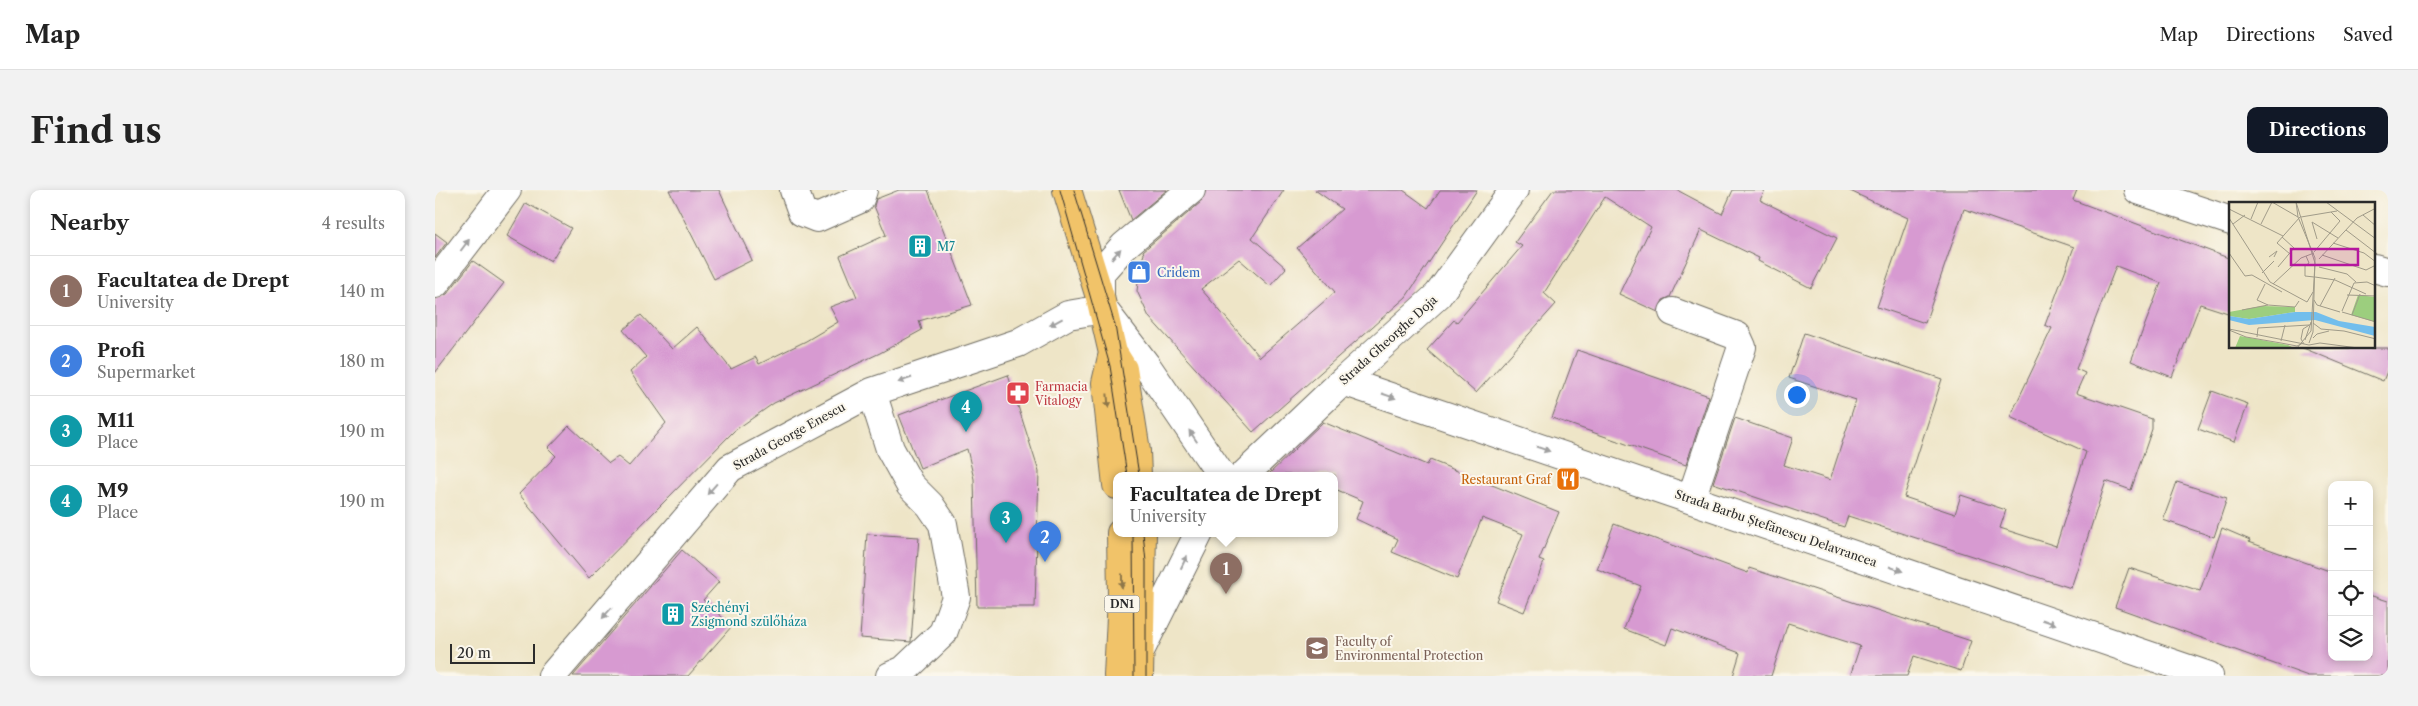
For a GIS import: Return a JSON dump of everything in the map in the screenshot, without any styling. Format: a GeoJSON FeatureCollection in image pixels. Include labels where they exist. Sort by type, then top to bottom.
{"type":"FeatureCollection","features":[{"type":"Feature","properties":{"kind":"main road"},"geometry":{"type":"LineString","coordinates":[[1067,190],[1101,303],[1113,354],[1123,369],[1136,451],[1137,472]]}},
{"type":"Feature","properties":{"kind":"main road"},"geometry":{"type":"LineString","coordinates":[[1113,354],[1106,384],[1116,472]]}},
{"type":"Feature","properties":{"kind":"main road","name":"DN1"},"geometry":{"type":"LineString","coordinates":[[1118,676],[1122,596],[1121,537]]}},
{"type":"Feature","properties":{"kind":"main road","name":"DN1"},"geometry":{"type":"LineString","coordinates":[[1139,665],[1143,537]]}},
{"type":"Feature","properties":{"kind":"street"},"geometry":{"type":"LineString","coordinates":[[435,284],[507,190]]}},
{"type":"Feature","properties":{"kind":"street"},"geometry":{"type":"LineString","coordinates":[[794,190],[802,212],[817,218],[860,199],[863,190]]}},
{"type":"Feature","properties":{"kind":"street"},"geometry":{"type":"LineString","coordinates":[[1191,190],[1124,246],[1100,273],[1101,303],[1219,472]]}},
{"type":"Feature","properties":{"kind":"street","name":"Strada Gheorghe Doja"},"geometry":{"type":"LineString","coordinates":[[1247,472],[1438,294],[1515,190]]}},
{"type":"Feature","properties":{"kind":"street"},"geometry":{"type":"LineString","coordinates":[[2138,190],[2229,219]]}},
{"type":"Feature","properties":{"kind":"street"},"geometry":{"type":"LineString","coordinates":[[2375,268],[2388,272]]}},
{"type":"Feature","properties":{"kind":"street","name":"Strada George Enescu"},"geometry":{"type":"LineString","coordinates":[[552,676],[731,468],[872,392],[1018,342],[1069,315],[1101,303]]}},
{"type":"Feature","properties":{"kind":"street"},"geometry":{"type":"LineString","coordinates":[[1673,312],[1737,336],[1742,347],[1691,500]]}},
{"type":"Feature","properties":{"kind":"street","name":"Strada Barbu Ștefănescu Delavrancea"},"geometry":{"type":"LineString","coordinates":[[1343,381],[2209,676]]}},
{"type":"Feature","properties":{"kind":"street"},"geometry":{"type":"LineString","coordinates":[[872,392],[890,449],[910,485],[930,505],[943,524],[956,596],[943,633],[897,673]]}},
{"type":"Feature","properties":{"kind":"street"},"geometry":{"type":"LineString","coordinates":[[1139,665],[1197,537]]}},
{"type":"Feature","properties":{"kind":"building"},"geometry":{"type":"Polygon","coordinates":[[[669,190],[719,190],[752,260],[714,279],[669,190]]]}},
{"type":"Feature","properties":{"kind":"building"},"geometry":{"type":"Polygon","coordinates":[[[899,190],[928,190],[972,305],[919,321],[922,330],[880,353],[774,403],[734,431],[589,578],[519,494],[556,456],[548,448],[569,426],[609,463],[618,457],[629,466],[666,423],[630,372],[646,357],[623,330],[641,315],[672,349],[697,327],[731,369],[756,357],[759,364],[806,341],[838,322],[830,307],[857,297],[840,256],[886,235],[874,206],[876,199],[899,190]]]}},
{"type":"Feature","properties":{"kind":"building"},"geometry":{"type":"Polygon","coordinates":[[[1119,190],[1167,190],[1131,220],[1119,190]]]}},
{"type":"Feature","properties":{"kind":"building"},"geometry":{"type":"Polygon","coordinates":[[[1206,190],[1284,190],[1252,238],[1286,268],[1270,286],[1239,259],[1201,289],[1260,357],[1335,292],[1297,248],[1342,209],[1315,190],[1403,190],[1428,208],[1440,190],[1477,190],[1406,297],[1253,432],[1149,317],[1137,291],[1143,251],[1201,202],[1206,190]]]}},
{"type":"Feature","properties":{"kind":"building"},"geometry":{"type":"Polygon","coordinates":[[[1553,190],[1677,190],[1722,214],[1733,190],[1765,190],[1760,200],[1837,238],[1811,288],[1758,261],[1759,258],[1701,230],[1670,297],[1663,300],[1658,312],[1619,294],[1651,227],[1605,197],[1544,293],[1556,304],[1476,393],[1427,350],[1454,320],[1457,322],[1522,246],[1515,242],[1553,190]]]}},
{"type":"Feature","properties":{"kind":"building"},"geometry":{"type":"Polygon","coordinates":[[[1848,190],[2077,190],[2073,200],[2229,258],[2229,313],[2200,304],[2172,377],[2131,361],[2161,283],[2116,266],[2076,369],[2085,373],[2076,393],[2152,419],[2152,429],[2131,490],[2106,481],[2071,588],[1848,516],[1844,527],[1713,483],[1735,418],[1793,438],[1784,465],[1830,480],[1856,400],[1789,378],[1804,333],[1942,379],[1904,497],[1955,514],[1961,495],[2006,510],[2000,528],[2056,546],[2086,452],[2010,417],[2052,328],[2045,325],[2074,247],[1964,209],[1925,323],[1877,307],[1908,218],[1848,190]]]}},
{"type":"Feature","properties":{"kind":"building"},"geometry":{"type":"Polygon","coordinates":[[[526,203],[571,228],[551,261],[507,236],[526,203]]]}},
{"type":"Feature","properties":{"kind":"building"},"geometry":{"type":"Polygon","coordinates":[[[435,233],[447,242],[435,258],[435,233]]]}},
{"type":"Feature","properties":{"kind":"building"},"geometry":{"type":"Polygon","coordinates":[[[473,261],[504,283],[435,373],[435,299],[447,294],[473,261]]]}},
{"type":"Feature","properties":{"kind":"building"},"geometry":{"type":"Polygon","coordinates":[[[2388,348],[2388,369],[2383,381],[2305,349],[2388,348]]]}},
{"type":"Feature","properties":{"kind":"building"},"geometry":{"type":"Polygon","coordinates":[[[1577,350],[1709,396],[1686,465],[1552,418],[1577,350]]]}},
{"type":"Feature","properties":{"kind":"building"},"geometry":{"type":"Polygon","coordinates":[[[1008,375],[1039,472],[1035,607],[977,607],[974,479],[967,449],[920,468],[899,415],[1008,375]]]}},
{"type":"Feature","properties":{"kind":"building"},"geometry":{"type":"Polygon","coordinates":[[[2212,391],[2248,404],[2234,442],[2198,429],[2212,391]]]}},
{"type":"Feature","properties":{"kind":"building"},"geometry":{"type":"Polygon","coordinates":[[[1323,422],[1427,465],[1430,460],[1559,512],[1539,560],[1544,562],[1524,612],[1496,601],[1523,534],[1482,518],[1457,579],[1392,552],[1398,539],[1356,519],[1363,501],[1338,490],[1338,472],[1271,472],[1323,422]]]}},
{"type":"Feature","properties":{"kind":"building"},"geometry":{"type":"Polygon","coordinates":[[[2177,482],[2227,498],[2214,537],[2163,520],[2177,482]]]}},
{"type":"Feature","properties":{"kind":"building"},"geometry":{"type":"Polygon","coordinates":[[[1614,524],[1748,573],[1749,568],[1971,641],[1961,671],[1914,656],[1907,676],[1850,676],[1860,646],[1788,623],[1771,676],[1733,676],[1740,653],[1672,628],[1666,645],[1624,629],[1641,586],[1597,569],[1614,524]]]}},
{"type":"Feature","properties":{"kind":"building"},"geometry":{"type":"Polygon","coordinates":[[[2222,528],[2250,540],[2249,542],[2328,571],[2328,661],[2373,661],[2373,596],[2388,601],[2388,676],[2308,676],[2115,607],[2129,568],[2200,591],[2222,528]]]}},
{"type":"Feature","properties":{"kind":"building"},"geometry":{"type":"Polygon","coordinates":[[[867,534],[919,537],[911,642],[860,638],[867,534]]]}},
{"type":"Feature","properties":{"kind":"building","name":"Széchényi Zsigmond szülőháza"},"geometry":{"type":"Polygon","coordinates":[[[682,550],[719,582],[703,600],[732,626],[688,676],[573,676],[682,550]]]}},
{"type":"Feature","properties":{"kind":"tram line"},"geometry":{"type":"LineString","coordinates":[[1060,190],[1110,366],[1127,472]]}},
{"type":"Feature","properties":{"kind":"tram line"},"geometry":{"type":"LineString","coordinates":[[1074,190],[1115,325],[1139,472]]}},
{"type":"Feature","properties":{"kind":"tram line"},"geometry":{"type":"LineString","coordinates":[[1133,537],[1134,676]]}},
{"type":"Feature","properties":{"kind":"tram line"},"geometry":{"type":"LineString","coordinates":[[1143,537],[1146,562],[1146,676]]}},
{"type":"Feature","properties":{"kind":"place","name":"M7"},"geometry":{"type":"Point","coordinates":[920,246]}},
{"type":"Feature","properties":{"kind":"place","name":"Cridem"},"geometry":{"type":"Point","coordinates":[1139,272]}},
{"type":"Feature","properties":{"kind":"place","name":"Farmacia Vitalogy"},"geometry":{"type":"Point","coordinates":[1018,393]}},
{"type":"Feature","properties":{"kind":"place","name":"M9"},"geometry":{"type":"Point","coordinates":[966,432]}},
{"type":"Feature","properties":{"kind":"place","name":"Restaurant Graf"},"geometry":{"type":"Point","coordinates":[1568,479]}},
{"type":"Feature","properties":{"kind":"place","name":"M11"},"geometry":{"type":"Point","coordinates":[1006,543]}},
{"type":"Feature","properties":{"kind":"place","name":"Profi"},"geometry":{"type":"Point","coordinates":[1045,562]}},
{"type":"Feature","properties":{"kind":"place","name":"Facultatea de Drept"},"geometry":{"type":"Point","coordinates":[1226,594]}},
{"type":"Feature","properties":{"kind":"place","name":"Széchényi Zsigmond szülőháza"},"geometry":{"type":"Point","coordinates":[673,614]}},
{"type":"Feature","properties":{"kind":"place","name":"Faculty of Environmental Protection"},"geometry":{"type":"Point","coordinates":[1317,648]}}]}
